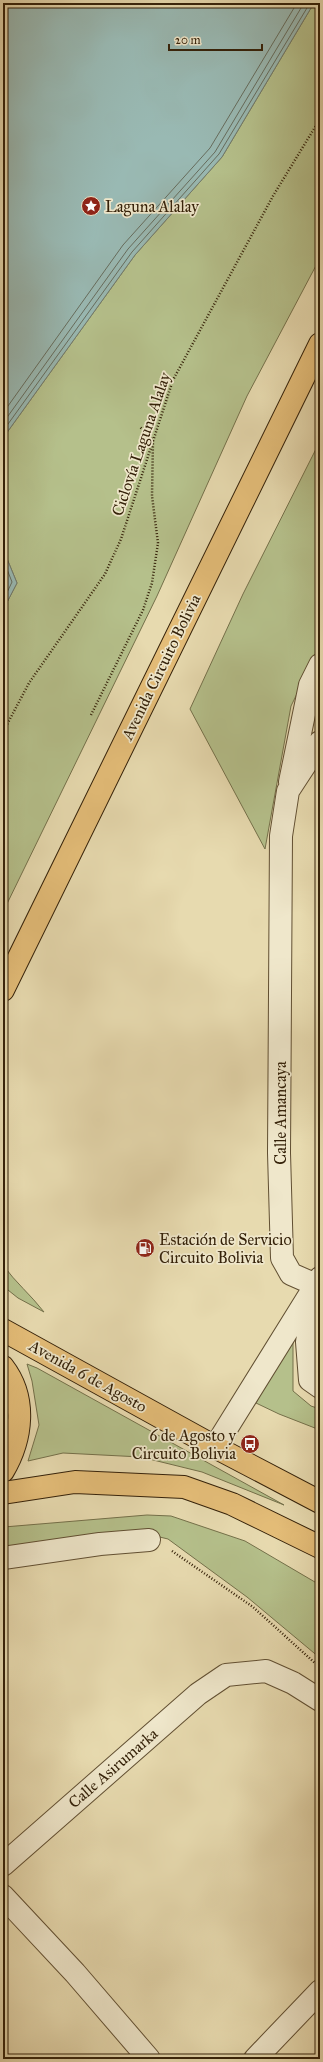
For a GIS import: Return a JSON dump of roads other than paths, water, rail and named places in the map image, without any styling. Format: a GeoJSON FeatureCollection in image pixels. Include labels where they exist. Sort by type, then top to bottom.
{"type":"FeatureCollection","features":[{"type":"Feature","properties":{"kind":"main road","name":"Avenida Circuito Bolivia"},"geometry":{"type":"LineString","coordinates":[[3,990],[320,344]]}},
{"type":"Feature","properties":{"kind":"main road","name":"Avenida 6 de Agosto"},"geometry":{"type":"LineString","coordinates":[[3,1330],[215,1447],[320,1502]]}},
{"type":"Feature","properties":{"kind":"main road"},"geometry":{"type":"LineString","coordinates":[[3,1367],[13,1386],[19,1415],[16,1444],[3,1471]]}},
{"type":"Feature","properties":{"kind":"main road"},"geometry":{"type":"LineString","coordinates":[[3,1493],[75,1482],[184,1487],[232,1504],[320,1547]]}},
{"type":"Feature","properties":{"kind":"street"},"geometry":{"type":"LineString","coordinates":[[288,791],[310,685],[320,665]]}},
{"type":"Feature","properties":{"kind":"street","name":"Calle Amancaya"},"geometry":{"type":"LineString","coordinates":[[318,1282],[291,1274],[282,1258],[279,1153],[281,836],[288,791],[320,742]]}},
{"type":"Feature","properties":{"kind":"street"},"geometry":{"type":"LineString","coordinates":[[318,1282],[307,1342],[310,1380],[320,1387]]}},
{"type":"Feature","properties":{"kind":"street"},"geometry":{"type":"LineString","coordinates":[[215,1447],[318,1282]]}},
{"type":"Feature","properties":{"kind":"street"},"geometry":{"type":"LineString","coordinates":[[3,1558],[100,1544],[149,1540]]}},
{"type":"Feature","properties":{"kind":"street","name":"Calle Asirumarka"},"geometry":{"type":"LineString","coordinates":[[3,1865],[198,1694],[226,1675],[266,1671],[293,1683],[320,1700]]}},
{"type":"Feature","properties":{"kind":"street"},"geometry":{"type":"LineString","coordinates":[[3,1896],[75,1973],[149,2059]]}},
{"type":"Feature","properties":{"kind":"street"},"geometry":{"type":"LineString","coordinates":[[255,2059],[320,1990]]}},
{"type":"Feature","properties":{"kind":"water","name":"Laguna Alalay"},"geometry":{"type":"Polygon","coordinates":[[[3,3],[314,3],[222,157],[135,255],[3,438],[3,3]]]}},
{"type":"Feature","properties":{"kind":"water"},"geometry":{"type":"Polygon","coordinates":[[[3,549],[17,583],[3,610],[3,549]]]}},
{"type":"Feature","properties":{"kind":"place","name":"Laguna Alalay"},"geometry":{"type":"Point","coordinates":[91,206]}},
{"type":"Feature","properties":{"kind":"place","name":"Estación de Servicio Circuito Bolivia"},"geometry":{"type":"Point","coordinates":[145,1248]}},
{"type":"Feature","properties":{"kind":"place","name":"6 de Agosto y Circuito Bolivia"},"geometry":{"type":"Point","coordinates":[250,1444]}}]}
